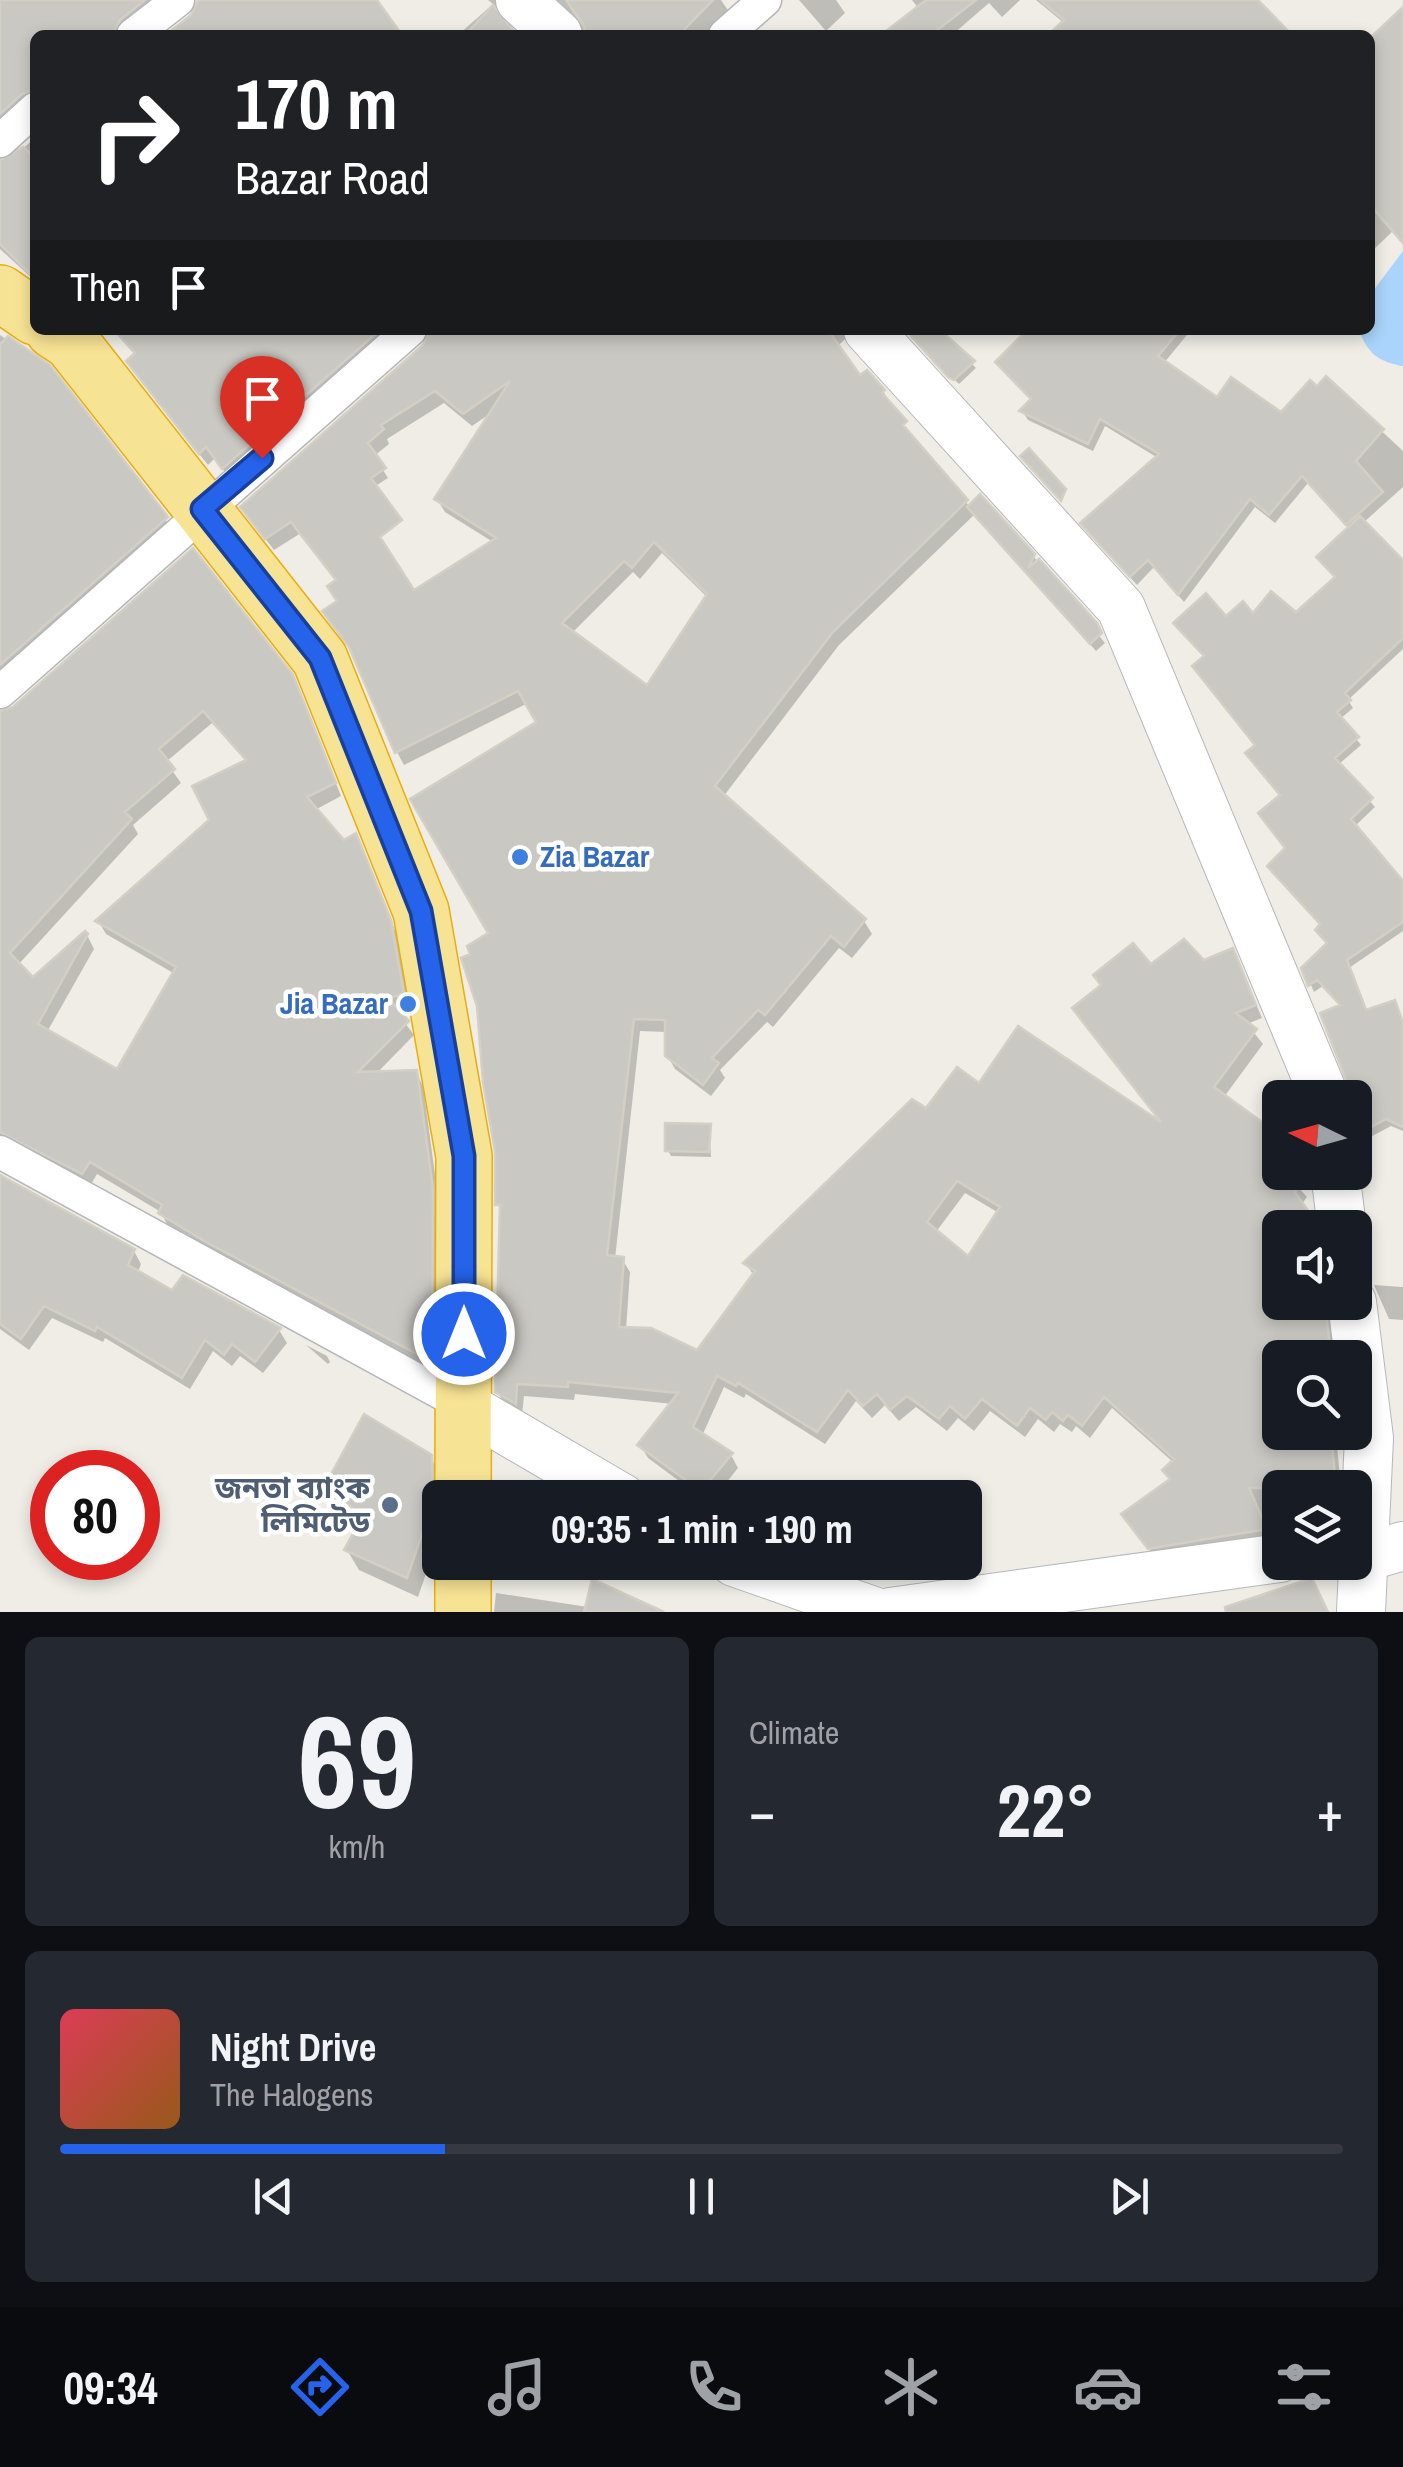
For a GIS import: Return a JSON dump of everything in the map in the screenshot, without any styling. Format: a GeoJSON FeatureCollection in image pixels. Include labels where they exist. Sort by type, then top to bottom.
{"type":"FeatureCollection","features":[{"type":"Feature","properties":{"kind":"highway"},"geometry":{"type":"LineString","coordinates":[[0,294],[30,314]]}},
{"type":"Feature","properties":{"kind":"highway"},"geometry":{"type":"LineString","coordinates":[[61,335],[72,342],[320,658],[421,911],[464,1156],[463,1480]]}},
{"type":"Feature","properties":{"kind":"highway"},"geometry":{"type":"LineString","coordinates":[[463,1580],[463,1612]]}},
{"type":"Feature","properties":{"kind":"street"},"geometry":{"type":"LineString","coordinates":[[139,30],[178,0]]}},
{"type":"Feature","properties":{"kind":"street"},"geometry":{"type":"LineString","coordinates":[[520,0],[553,30]]}},
{"type":"Feature","properties":{"kind":"street"},"geometry":{"type":"LineString","coordinates":[[730,30],[765,0]]}},
{"type":"Feature","properties":{"kind":"street"},"geometry":{"type":"LineString","coordinates":[[0,141],[30,114]]}},
{"type":"Feature","properties":{"kind":"street"},"geometry":{"type":"LineString","coordinates":[[0,692],[202,509],[404,335]]}},
{"type":"Feature","properties":{"kind":"street"},"geometry":{"type":"LineString","coordinates":[[873,335],[1121,608],[1318,1080]]}},
{"type":"Feature","properties":{"kind":"street"},"geometry":{"type":"LineString","coordinates":[[0,1152],[464,1406],[591,1480]]}},
{"type":"Feature","properties":{"kind":"street"},"geometry":{"type":"LineString","coordinates":[[1354,1320],[1370,1438],[1373,1555],[1361,1612]]}},
{"type":"Feature","properties":{"kind":"street"},"geometry":{"type":"LineString","coordinates":[[890,1612],[1262,1560]]}},
{"type":"Feature","properties":{"kind":"street"},"geometry":{"type":"LineString","coordinates":[[785,1580],[876,1612]]}},
{"type":"Feature","properties":{"kind":"water"},"geometry":{"type":"Polygon","coordinates":[[[1403,251],[1403,366],[1375,355],[1361,335],[1375,335],[1375,288],[1403,251]]]}},
{"type":"Feature","properties":{"kind":"building"},"geometry":{"type":"Polygon","coordinates":[[[0,0],[145,0],[120,20],[115,30],[30,30],[30,92],[0,114],[0,0]]]}},
{"type":"Feature","properties":{"kind":"building"},"geometry":{"type":"Polygon","coordinates":[[[198,0],[377,0],[398,30],[172,30],[191,15],[198,0]]]}},
{"type":"Feature","properties":{"kind":"building"},"geometry":{"type":"Polygon","coordinates":[[[566,0],[713,0],[684,30],[584,30],[566,0]]]}},
{"type":"Feature","properties":{"kind":"building"},"geometry":{"type":"Polygon","coordinates":[[[926,0],[976,0],[937,30],[887,30],[926,0]]]}},
{"type":"Feature","properties":{"kind":"building"},"geometry":{"type":"Polygon","coordinates":[[[1040,0],[1258,0],[1287,30],[1053,30],[1064,20],[1040,0]]]}},
{"type":"Feature","properties":{"kind":"building"},"geometry":{"type":"Polygon","coordinates":[[[493,5],[513,30],[470,30],[493,5]]]}},
{"type":"Feature","properties":{"kind":"building"},"geometry":{"type":"Polygon","coordinates":[[[1403,7],[1403,243],[1375,211],[1375,33],[1403,7]]]}},
{"type":"Feature","properties":{"kind":"building"},"geometry":{"type":"Polygon","coordinates":[[[23,147],[30,153],[30,274],[0,244],[0,160],[23,147]]]}},
{"type":"Feature","properties":{"kind":"building"},"geometry":{"type":"Polygon","coordinates":[[[119,335],[374,335],[222,469],[206,447],[199,454],[126,361],[135,353],[119,335]]]}},
{"type":"Feature","properties":{"kind":"building"},"geometry":{"type":"Polygon","coordinates":[[[427,335],[832,335],[860,375],[867,370],[885,390],[882,393],[907,421],[903,425],[968,500],[833,632],[715,786],[866,919],[844,947],[831,936],[765,1015],[758,1010],[712,1058],[719,1063],[703,1085],[665,1056],[665,1020],[634,1019],[607,1255],[624,1257],[619,1327],[651,1328],[697,1350],[755,1271],[743,1263],[912,1099],[926,1108],[957,1067],[979,1083],[1018,1026],[1161,1122],[1072,1008],[1101,985],[1093,975],[1133,943],[1151,964],[1184,939],[1204,960],[1233,948],[1256,1005],[1236,1013],[1257,1029],[1214,1087],[1262,1122],[1262,1190],[1296,1190],[1307,1210],[1262,1210],[1262,1320],[1327,1320],[1329,1340],[1262,1340],[1262,1450],[1333,1450],[1334,1470],[1262,1470],[1262,1488],[1249,1488],[1262,1518],[1262,1530],[1148,1549],[1121,1514],[1170,1479],[1162,1470],[1174,1459],[1104,1397],[1082,1426],[1068,1415],[1063,1421],[1052,1412],[1046,1420],[1030,1408],[1017,1426],[982,1399],[965,1419],[950,1406],[939,1419],[907,1396],[890,1410],[877,1394],[863,1406],[848,1390],[817,1432],[738,1383],[736,1386],[717,1376],[693,1427],[733,1453],[710,1480],[686,1480],[637,1445],[678,1393],[568,1382],[568,1387],[517,1384],[516,1404],[495,1392],[500,1205],[495,1205],[495,1151],[483,1082],[477,1006],[461,958],[470,954],[467,946],[488,933],[410,799],[536,722],[518,691],[395,753],[349,647],[322,611],[337,601],[327,586],[336,580],[291,522],[265,539],[240,507],[423,345],[427,335]],[[510,381],[463,414],[435,391],[381,425],[384,429],[368,443],[386,468],[371,478],[402,520],[380,537],[414,590],[496,538],[434,499],[510,381]],[[654,542],[632,568],[624,561],[562,623],[647,685],[707,594],[654,542]],[[957,1181],[927,1222],[968,1256],[1000,1207],[957,1181]]]}},
{"type":"Feature","properties":{"kind":"building"},"geometry":{"type":"Polygon","coordinates":[[[946,335],[975,361],[954,380],[911,336],[946,335]]]}},
{"type":"Feature","properties":{"kind":"building"},"geometry":{"type":"Polygon","coordinates":[[[1022,335],[1176,335],[1158,356],[1217,397],[1231,377],[1281,412],[1310,380],[1317,386],[1326,376],[1384,429],[1356,461],[1383,492],[1346,525],[1302,476],[1269,515],[1250,499],[1178,595],[1148,560],[1130,577],[1080,523],[1159,454],[1100,419],[1088,444],[1019,411],[1031,399],[995,362],[1022,335]]]}},
{"type":"Feature","properties":{"kind":"building"},"geometry":{"type":"Polygon","coordinates":[[[8,336],[50,365],[168,517],[0,665],[0,344],[8,336]]]}},
{"type":"Feature","properties":{"kind":"building"},"geometry":{"type":"Polygon","coordinates":[[[1029,448],[1066,489],[1061,501],[1020,456],[1029,448]]]}},
{"type":"Feature","properties":{"kind":"building"},"geometry":{"type":"Polygon","coordinates":[[[980,494],[1035,554],[1028,568],[1039,559],[1097,623],[1102,633],[1090,644],[967,507],[980,494]]]}},
{"type":"Feature","properties":{"kind":"building"},"geometry":{"type":"Polygon","coordinates":[[[1360,516],[1403,560],[1403,638],[1345,693],[1351,700],[1337,712],[1359,737],[1335,758],[1373,798],[1351,819],[1403,881],[1403,922],[1347,960],[1366,1010],[1395,1000],[1403,1023],[1403,1127],[1386,1119],[1372,1127],[1372,1080],[1346,1080],[1320,1013],[1340,1005],[1317,980],[1308,986],[1301,968],[1327,943],[1315,930],[1320,924],[1267,866],[1285,848],[1258,813],[1280,795],[1245,753],[1255,745],[1192,666],[1204,656],[1173,623],[1206,593],[1226,616],[1243,601],[1253,613],[1271,591],[1296,612],[1335,577],[1316,557],[1360,516]]]}},
{"type":"Feature","properties":{"kind":"building"},"geometry":{"type":"Polygon","coordinates":[[[193,548],[293,675],[336,783],[307,797],[344,840],[356,833],[391,920],[404,994],[388,998],[409,1021],[358,1072],[417,1070],[433,1189],[432,1362],[206,1242],[158,1213],[162,1205],[90,1162],[82,1174],[0,1132],[0,711],[13,707],[193,548]],[[203,711],[159,749],[175,769],[125,812],[132,819],[10,953],[33,977],[85,931],[88,934],[38,1024],[117,1069],[176,967],[95,921],[209,820],[192,786],[246,760],[203,711]]]}},
{"type":"Feature","properties":{"kind":"building"},"geometry":{"type":"Polygon","coordinates":[[[665,1123],[711,1124],[709,1152],[665,1151],[665,1123]]]}},
{"type":"Feature","properties":{"kind":"building"},"geometry":{"type":"Polygon","coordinates":[[[0,1175],[135,1249],[128,1265],[172,1290],[183,1275],[281,1328],[255,1362],[232,1344],[224,1355],[205,1340],[182,1378],[97,1327],[95,1331],[44,1306],[21,1339],[0,1324],[0,1175]]]}},
{"type":"Feature","properties":{"kind":"building","name":"জনতা ব্যাংক লিমিটেড"},"geometry":{"type":"Polygon","coordinates":[[[364,1414],[432,1455],[433,1480],[422,1480],[422,1534],[407,1578],[344,1550],[363,1515],[323,1489],[364,1414]]]}},
{"type":"Feature","properties":{"kind":"building"},"geometry":{"type":"Polygon","coordinates":[[[594,1580],[664,1612],[584,1612],[594,1580]]]}},
{"type":"Feature","properties":{"kind":"building"},"geometry":{"type":"Polygon","coordinates":[[[1313,1580],[1328,1612],[1226,1612],[1225,1607],[1313,1580]]]}},
{"type":"Feature","properties":{"kind":"place","name":"Zia Bazar"},"geometry":{"type":"Point","coordinates":[520,857]}},
{"type":"Feature","properties":{"kind":"place","name":"Jia Bazar"},"geometry":{"type":"Point","coordinates":[408,1004]}},
{"type":"Feature","properties":{"kind":"place","name":"জনতা ব্যাংক লিমিটেড"},"geometry":{"type":"Point","coordinates":[390,1505]}},
{"type":"Feature","properties":{"kind":"route"},"geometry":{"type":"LineString","coordinates":[[262,458],[202,509],[320,658],[421,911],[464,1156],[464,1334]]}}]}
